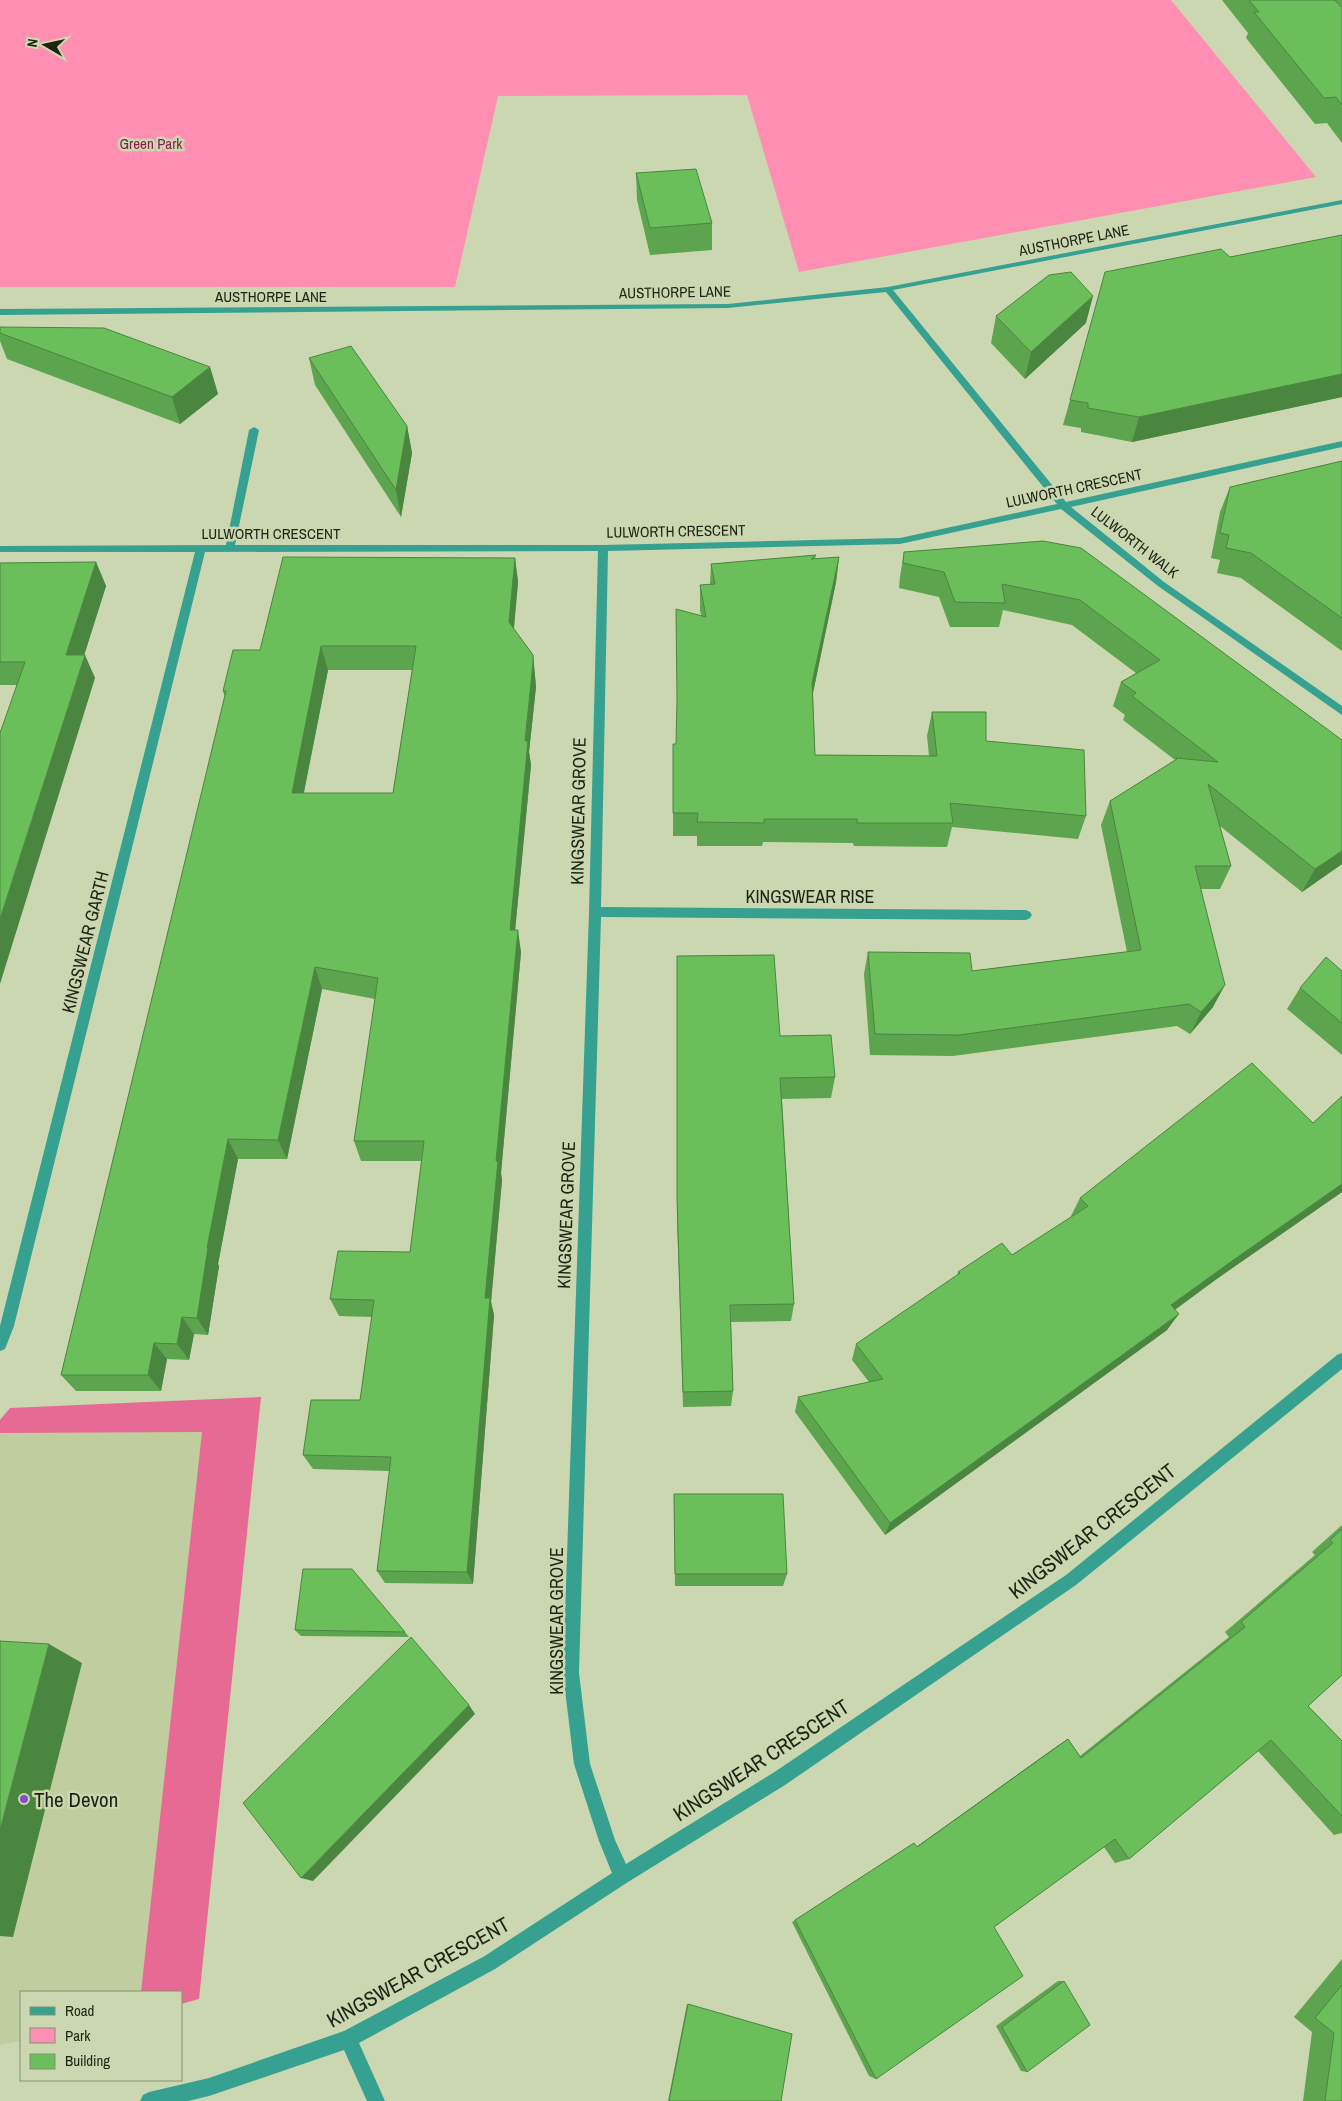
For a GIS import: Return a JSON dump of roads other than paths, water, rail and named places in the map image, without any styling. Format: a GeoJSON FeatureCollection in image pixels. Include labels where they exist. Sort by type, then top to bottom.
{"type":"FeatureCollection","features":[{"type":"Feature","properties":{"kind":"street","name":"AUSTHORPE LANE"},"geometry":{"type":"LineString","coordinates":[[0,312],[728,306],[888,288],[1342,202]]}},
{"type":"Feature","properties":{"kind":"street","name":"LULWORTH WALK"},"geometry":{"type":"LineString","coordinates":[[888,288],[1064,506],[1161,584],[1342,711]]}},
{"type":"Feature","properties":{"kind":"street"},"geometry":{"type":"LineString","coordinates":[[230,548],[254,430]]}},
{"type":"Feature","properties":{"kind":"street","name":"LULWORTH CRESCENT"},"geometry":{"type":"LineString","coordinates":[[0,548],[603,548],[900,541],[1342,444]]}},
{"type":"Feature","properties":{"kind":"street","name":"KINGSWEAR GARTH"},"geometry":{"type":"LineString","coordinates":[[0,1344],[10,1316],[201,548]]}},
{"type":"Feature","properties":{"kind":"street","name":"KINGSWEAR GROVE"},"geometry":{"type":"LineString","coordinates":[[603,548],[595,912],[571,1673],[582,1764],[607,1841],[622,1876]]}},
{"type":"Feature","properties":{"kind":"street","name":"KINGSWEAR RISE"},"geometry":{"type":"LineString","coordinates":[[595,912],[1026,914]]}},
{"type":"Feature","properties":{"kind":"street","name":"KINGSWEAR CRESCENT"},"geometry":{"type":"LineString","coordinates":[[149,2101],[208,2087],[348,2039],[489,1963],[622,1876],[779,1779],[1071,1580],[1342,1360]]}},
{"type":"Feature","properties":{"kind":"street"},"geometry":{"type":"LineString","coordinates":[[348,2039],[376,2101]]}},
{"type":"Feature","properties":{"kind":"place","name":"The Devon"},"geometry":{"type":"Point","coordinates":[24,1799]}},
{"type":"Feature","properties":{"kind":"park label","name":"Green Park"},"geometry":{"type":"Point","coordinates":[151,143]}}]}
